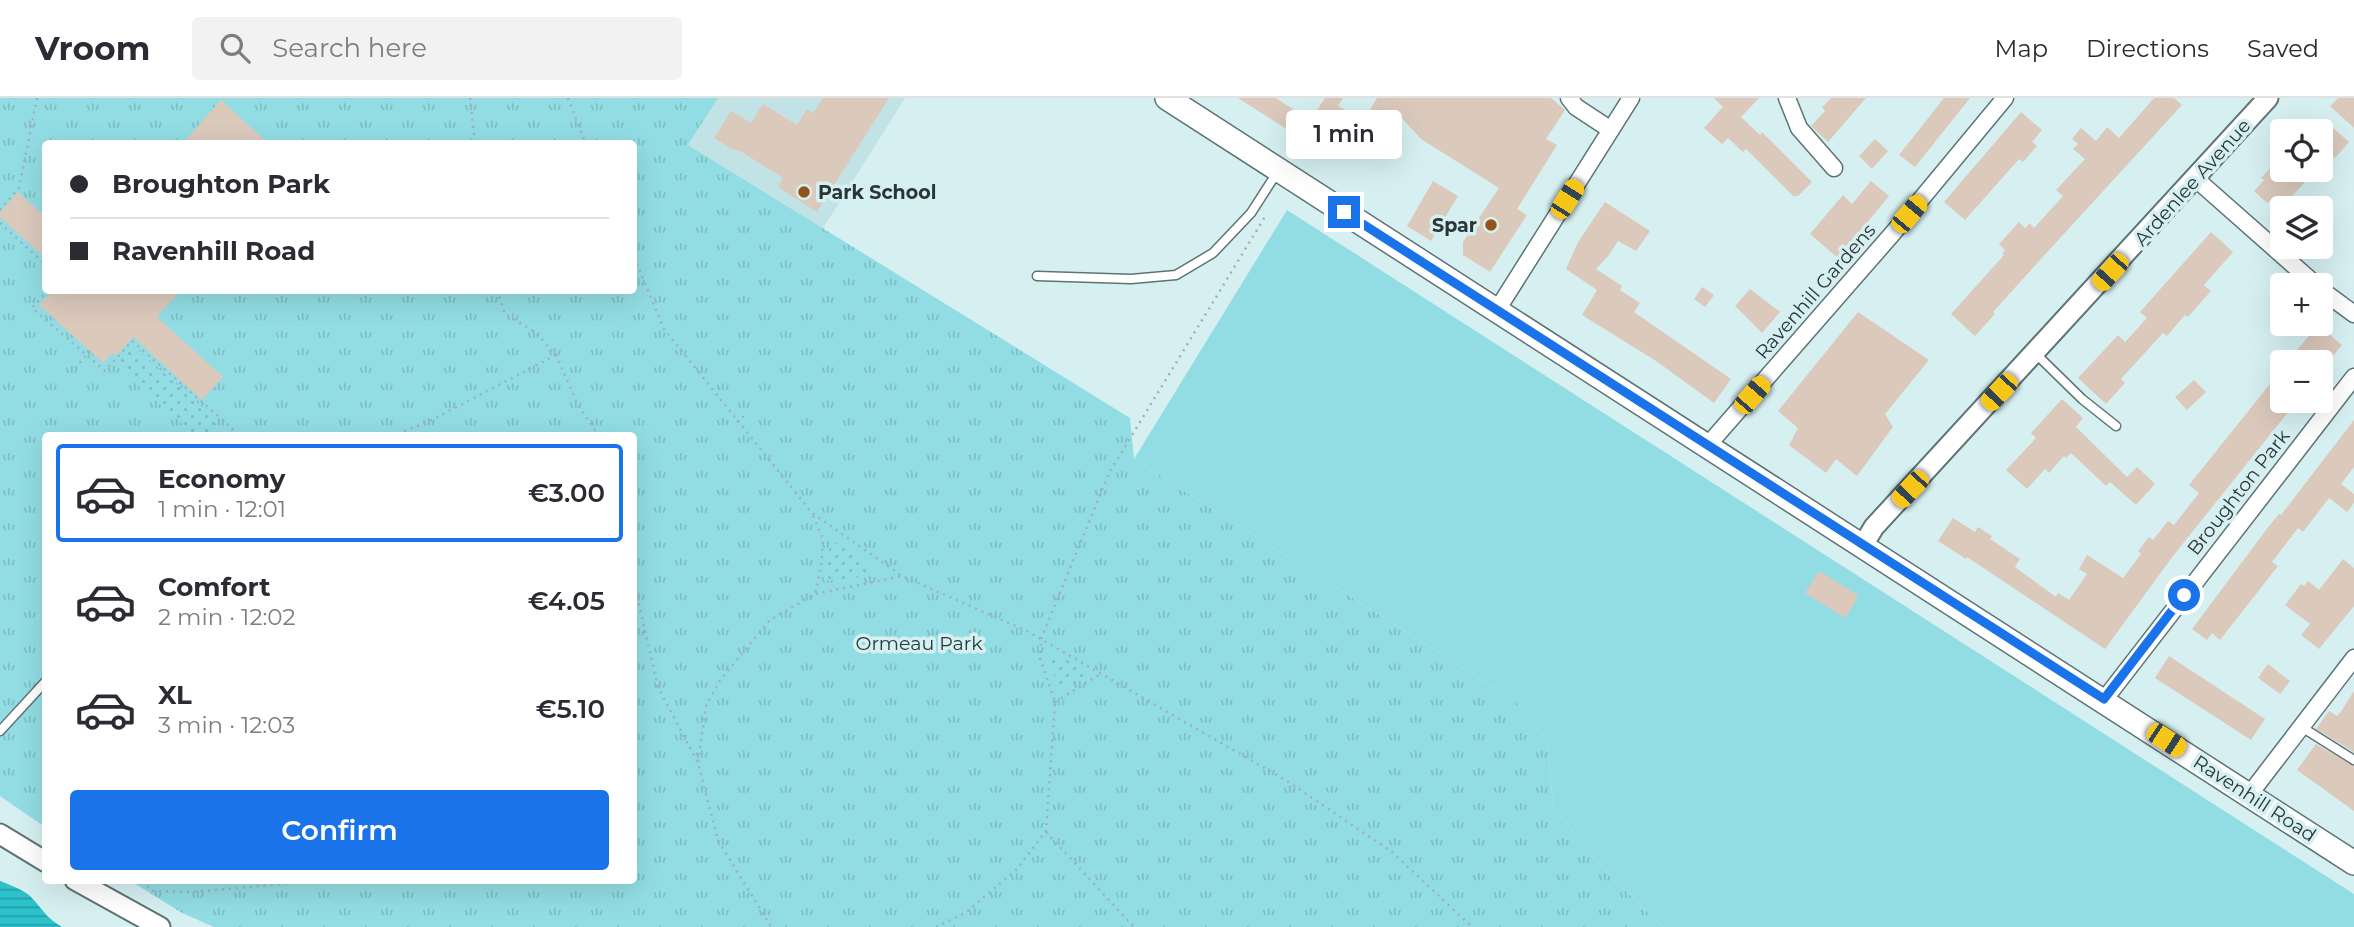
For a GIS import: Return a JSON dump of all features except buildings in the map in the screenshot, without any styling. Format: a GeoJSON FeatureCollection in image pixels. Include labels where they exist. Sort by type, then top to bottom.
{"type":"FeatureCollection","features":[{"type":"Feature","properties":{"kind":"main road","name":"Ravenhill Road"},"geometry":{"type":"LineString","coordinates":[[1167,98],[2104,699],[2354,863]]}},
{"type":"Feature","properties":{"kind":"street"},"geometry":{"type":"LineString","coordinates":[[1569,98],[1576,107],[1611,130]]}},
{"type":"Feature","properties":{"kind":"street"},"geometry":{"type":"LineString","coordinates":[[1497,310],[1631,98]]}},
{"type":"Feature","properties":{"kind":"street"},"geometry":{"type":"LineString","coordinates":[[1787,98],[1799,128],[1834,168]]}},
{"type":"Feature","properties":{"kind":"street","name":"Ravenhill Gardens"},"geometry":{"type":"LineString","coordinates":[[1708,446],[1893,233],[2005,98]]}},
{"type":"Feature","properties":{"kind":"street","name":"Ardenlee Avenue"},"geometry":{"type":"LineString","coordinates":[[1863,545],[1874,527],[2268,98]]}},
{"type":"Feature","properties":{"kind":"street"},"geometry":{"type":"LineString","coordinates":[[2196,179],[2302,273]]}},
{"type":"Feature","properties":{"kind":"street"},"geometry":{"type":"LineString","coordinates":[[2333,299],[2354,314]]}},
{"type":"Feature","properties":{"kind":"street","name":"Broughton Park"},"geometry":{"type":"LineString","coordinates":[[2104,699],[2354,377]]}},
{"type":"Feature","properties":{"kind":"street"},"geometry":{"type":"LineString","coordinates":[[2249,795],[2354,658]]}},
{"type":"Feature","properties":{"kind":"street"},"geometry":{"type":"LineString","coordinates":[[0,834],[42,860]]}},
{"type":"Feature","properties":{"kind":"street"},"geometry":{"type":"LineString","coordinates":[[82,884],[160,927]]}},
{"type":"Feature","properties":{"kind":"lane"},"geometry":{"type":"LineString","coordinates":[[1037,276],[1131,279],[1176,275],[1213,253],[1251,213],[1279,169]]}},
{"type":"Feature","properties":{"kind":"lane"},"geometry":{"type":"LineString","coordinates":[[2035,353],[2082,399],[2116,426]]}},
{"type":"Feature","properties":{"kind":"lane"},"geometry":{"type":"LineString","coordinates":[[0,731],[42,685]]}},
{"type":"Feature","properties":{"kind":"lane"},"geometry":{"type":"LineString","coordinates":[[2300,726],[2354,760]]}},
{"type":"Feature","properties":{"kind":"path"},"geometry":{"type":"LineString","coordinates":[[0,210],[19,188],[37,98]]}},
{"type":"Feature","properties":{"kind":"path"},"geometry":{"type":"LineString","coordinates":[[470,98],[475,140]]}},
{"type":"Feature","properties":{"kind":"path"},"geometry":{"type":"LineString","coordinates":[[568,98],[584,140]]}},
{"type":"Feature","properties":{"kind":"path"},"geometry":{"type":"LineString","coordinates":[[936,927],[965,914],[1017,869],[1046,831],[1055,702],[1040,658],[1041,639],[1109,473],[1267,213]]}},
{"type":"Feature","properties":{"kind":"path"},"geometry":{"type":"LineString","coordinates":[[0,223],[42,261]]}},
{"type":"Feature","properties":{"kind":"path"},"geometry":{"type":"LineString","coordinates":[[637,264],[664,330],[812,513],[902,576],[1041,639],[1287,781],[1392,852],[1472,927]]}},
{"type":"Feature","properties":{"kind":"path"},"geometry":{"type":"LineString","coordinates":[[45,294],[33,308],[105,371],[132,341],[234,432]]}},
{"type":"Feature","properties":{"kind":"path"},"geometry":{"type":"LineString","coordinates":[[498,294],[505,314],[535,332],[556,355],[578,405],[596,432]]}},
{"type":"Feature","properties":{"kind":"path"},"geometry":{"type":"LineString","coordinates":[[75,369],[90,352]]}},
{"type":"Feature","properties":{"kind":"path"},"geometry":{"type":"LineString","coordinates":[[402,432],[428,422],[556,355]]}},
{"type":"Feature","properties":{"kind":"path"},"geometry":{"type":"LineString","coordinates":[[737,422],[746,415]]}},
{"type":"Feature","properties":{"kind":"path"},"geometry":{"type":"LineString","coordinates":[[812,513],[823,539],[821,568],[815,594]]}},
{"type":"Feature","properties":{"kind":"path"},"geometry":{"type":"LineString","coordinates":[[698,763],[706,706],[720,680],[770,620],[815,594],[902,576]]}},
{"type":"Feature","properties":{"kind":"path"},"geometry":{"type":"LineString","coordinates":[[637,596],[658,687],[698,763],[718,840],[771,927]]}},
{"type":"Feature","properties":{"kind":"path"},"geometry":{"type":"LineString","coordinates":[[1055,702],[1102,673]]}},
{"type":"Feature","properties":{"kind":"path"},"geometry":{"type":"LineString","coordinates":[[1046,831],[1134,927]]}},
{"type":"Feature","properties":{"kind":"path"},"geometry":{"type":"LineString","coordinates":[[147,884],[151,891],[193,891],[278,884]]}},
{"type":"Feature","properties":{"kind":"shaded area","name":"Park School"},"geometry":{"type":"Polygon","coordinates":[[[718,98],[905,98],[822,230],[688,145],[718,98]]]}},
{"type":"Feature","properties":{"kind":"shaded area"},"geometry":{"type":"Polygon","coordinates":[[[0,881],[27,894],[62,927],[0,927],[0,881]]]}},
{"type":"Feature","properties":{"kind":"green space","name":"Ormeau Park"},"geometry":{"type":"Polygon","coordinates":[[[0,98],[718,98],[688,145],[1130,418],[1134,459],[1515,701],[1548,741],[1553,807],[1610,876],[1663,927],[214,927],[182,913],[135,884],[637,884],[637,432],[42,432],[42,825],[0,796],[0,98]]]}},
{"type":"Feature","properties":{"kind":"green space"},"geometry":{"type":"Polygon","coordinates":[[[1287,210],[2354,894],[2354,927],[1663,927],[1610,876],[1553,807],[1548,741],[1515,701],[1134,459],[1287,210]]]}},
{"type":"Feature","properties":{"kind":"green space"},"geometry":{"type":"Polygon","coordinates":[[[131,344],[218,421],[208,432],[191,432],[114,364],[131,344]]]}},
{"type":"Feature","properties":{"kind":"green space"},"geometry":{"type":"Polygon","coordinates":[[[831,539],[881,575],[824,581],[831,539]]]}},
{"type":"Feature","properties":{"kind":"green space"},"geometry":{"type":"Polygon","coordinates":[[[1052,652],[1088,671],[1087,677],[1063,689],[1058,688],[1048,656],[1052,652]]]}},
{"type":"Feature","properties":{"kind":"place","name":"Park School"},"geometry":{"type":"Point","coordinates":[804,192]}},
{"type":"Feature","properties":{"kind":"place","name":"Spar"},"geometry":{"type":"Point","coordinates":[1491,225]}},
{"type":"Feature","properties":{"kind":"route"},"geometry":{"type":"LineString","coordinates":[[1344,212],[2104,699],[2184,595]]}}]}
